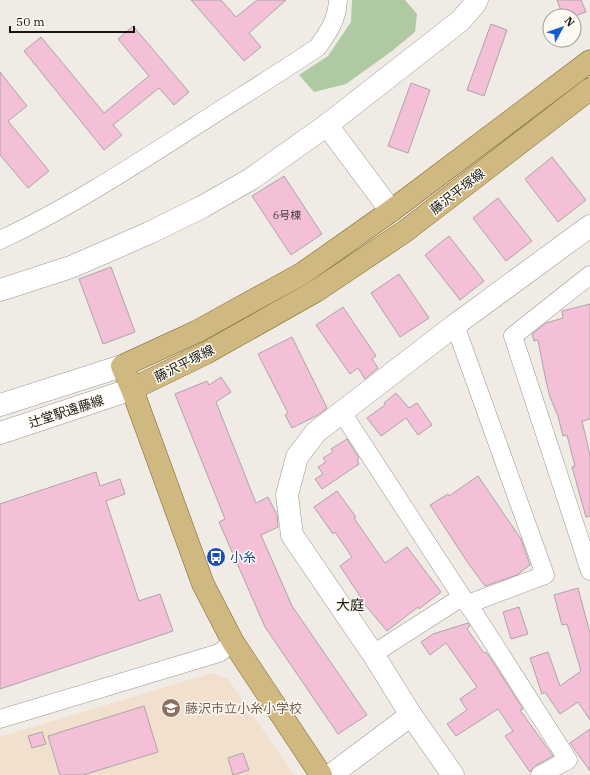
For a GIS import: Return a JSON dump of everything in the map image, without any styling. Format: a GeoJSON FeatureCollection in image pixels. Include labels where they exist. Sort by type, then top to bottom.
{"type":"FeatureCollection","features":[{"type":"Feature","properties":{"kind":"main road","name":"藤沢平塚線"},"geometry":{"type":"LineString","coordinates":[[122,366],[196,332],[304,273],[391,211],[590,61]]}},
{"type":"Feature","properties":{"kind":"main road","name":"藤沢平塚線"},"geometry":{"type":"LineString","coordinates":[[132,389],[206,353],[316,291],[404,232],[590,89]]}},
{"type":"Feature","properties":{"kind":"main road"},"geometry":{"type":"LineString","coordinates":[[122,366],[132,389],[202,584],[233,642],[321,775]]}},
{"type":"Feature","properties":{"kind":"street"},"geometry":{"type":"LineString","coordinates":[[0,240],[36,223],[155,153],[318,47],[330,30],[337,12],[338,0]]}},
{"type":"Feature","properties":{"kind":"street"},"geometry":{"type":"LineString","coordinates":[[0,290],[71,267],[149,233],[202,207],[251,178],[328,125],[460,21],[477,0]]}},
{"type":"Feature","properties":{"kind":"street"},"geometry":{"type":"LineString","coordinates":[[328,125],[391,211],[417,209],[468,170],[495,162]]}},
{"type":"Feature","properties":{"kind":"street"},"geometry":{"type":"LineString","coordinates":[[453,775],[411,715],[373,654],[292,535],[287,495],[297,457],[316,432],[341,411],[455,325],[590,226]]}},
{"type":"Feature","properties":{"kind":"street"},"geometry":{"type":"LineString","coordinates":[[590,275],[513,336],[590,571]]}},
{"type":"Feature","properties":{"kind":"street"},"geometry":{"type":"LineString","coordinates":[[373,654],[465,600],[545,575],[455,325]]}},
{"type":"Feature","properties":{"kind":"street","name":"辻堂駅遠藤線"},"geometry":{"type":"LineString","coordinates":[[0,405],[122,366]]}},
{"type":"Feature","properties":{"kind":"street","name":"辻堂駅遠藤線"},"geometry":{"type":"LineString","coordinates":[[0,433],[132,389]]}},
{"type":"Feature","properties":{"kind":"street"},"geometry":{"type":"LineString","coordinates":[[341,411],[568,760],[540,775]]}},
{"type":"Feature","properties":{"kind":"street"},"geometry":{"type":"LineString","coordinates":[[0,719],[220,652],[233,642]]}},
{"type":"Feature","properties":{"kind":"street"},"geometry":{"type":"LineString","coordinates":[[331,775],[411,715]]}},
{"type":"Feature","properties":{"kind":"shaded area","name":"藤沢市立小糸小学校"},"geometry":{"type":"Polygon","coordinates":[[[212,673],[228,679],[294,775],[0,775],[0,737],[212,673]]]}},
{"type":"Feature","properties":{"kind":"green space"},"geometry":{"type":"Polygon","coordinates":[[[352,0],[405,0],[417,14],[415,32],[392,51],[346,84],[314,92],[299,75],[328,56],[351,22],[352,0]]]}},
{"type":"Feature","properties":{"kind":"building"},"geometry":{"type":"Polygon","coordinates":[[[191,0],[221,0],[236,17],[257,0],[286,0],[249,33],[261,47],[244,61],[191,0]]]}},
{"type":"Feature","properties":{"kind":"building"},"geometry":{"type":"Polygon","coordinates":[[[557,0],[581,0],[586,12],[582,13],[582,8],[560,8],[557,0]]]}},
{"type":"Feature","properties":{"kind":"building"},"geometry":{"type":"Polygon","coordinates":[[[491,24],[507,30],[484,96],[467,90],[491,24]]]}},
{"type":"Feature","properties":{"kind":"building"},"geometry":{"type":"Polygon","coordinates":[[[133,26],[189,92],[174,105],[159,88],[113,125],[122,135],[104,150],[24,51],[41,37],[104,113],[149,76],[118,39],[133,26]]]}},
{"type":"Feature","properties":{"kind":"building"},"geometry":{"type":"Polygon","coordinates":[[[0,72],[27,106],[8,121],[49,171],[28,188],[0,155],[0,72]]]}},
{"type":"Feature","properties":{"kind":"building"},"geometry":{"type":"Polygon","coordinates":[[[411,83],[430,90],[408,153],[388,146],[411,83]]]}},
{"type":"Feature","properties":{"kind":"building"},"geometry":{"type":"Polygon","coordinates":[[[552,157],[586,200],[558,222],[525,179],[552,157]]]}},
{"type":"Feature","properties":{"kind":"building"},"geometry":{"type":"Polygon","coordinates":[[[284,176],[322,234],[291,255],[252,196],[284,176]]]}},
{"type":"Feature","properties":{"kind":"building"},"geometry":{"type":"Polygon","coordinates":[[[498,198],[532,241],[506,261],[473,218],[498,198]]]}},
{"type":"Feature","properties":{"kind":"building"},"geometry":{"type":"Polygon","coordinates":[[[449,236],[484,281],[460,300],[425,255],[449,236]]]}},
{"type":"Feature","properties":{"kind":"building"},"geometry":{"type":"Polygon","coordinates":[[[111,267],[135,332],[103,344],[79,279],[111,267]]]}},
{"type":"Feature","properties":{"kind":"building"},"geometry":{"type":"Polygon","coordinates":[[[399,274],[429,318],[400,337],[371,293],[399,274]]]}},
{"type":"Feature","properties":{"kind":"building"},"geometry":{"type":"Polygon","coordinates":[[[590,304],[590,419],[582,421],[590,455],[590,516],[586,517],[572,467],[575,466],[567,435],[563,436],[558,416],[550,397],[538,340],[534,341],[532,334],[546,323],[563,318],[562,311],[590,304]]]}},
{"type":"Feature","properties":{"kind":"building"},"geometry":{"type":"Polygon","coordinates":[[[343,307],[376,356],[372,359],[378,368],[365,379],[358,368],[350,374],[316,325],[343,307]]]}},
{"type":"Feature","properties":{"kind":"building"},"geometry":{"type":"Polygon","coordinates":[[[292,337],[327,408],[318,415],[292,428],[285,415],[288,413],[258,354],[292,337]]]}},
{"type":"Feature","properties":{"kind":"building"},"geometry":{"type":"Polygon","coordinates":[[[221,377],[231,392],[216,402],[256,503],[268,497],[277,515],[278,527],[261,535],[292,606],[367,715],[338,734],[265,627],[219,522],[225,519],[175,394],[207,381],[209,385],[221,377]]]}},
{"type":"Feature","properties":{"kind":"building"},"geometry":{"type":"Polygon","coordinates":[[[396,393],[409,408],[417,403],[432,425],[418,435],[406,418],[381,436],[367,418],[385,405],[384,403],[396,393]]]}},
{"type":"Feature","properties":{"kind":"building"},"geometry":{"type":"Polygon","coordinates":[[[347,439],[359,458],[357,460],[359,464],[322,489],[315,479],[323,474],[318,467],[326,462],[323,458],[333,452],[331,449],[347,439]]]}},
{"type":"Feature","properties":{"kind":"building"},"geometry":{"type":"Polygon","coordinates":[[[96,472],[100,486],[120,479],[125,494],[106,501],[139,601],[160,594],[173,631],[0,689],[0,504],[96,472]]]}},
{"type":"Feature","properties":{"kind":"building"},"geometry":{"type":"Polygon","coordinates":[[[478,476],[521,539],[530,565],[517,575],[485,586],[430,505],[448,494],[449,496],[478,476]]]}},
{"type":"Feature","properties":{"kind":"building"},"geometry":{"type":"Polygon","coordinates":[[[337,491],[356,517],[354,518],[385,563],[407,547],[441,592],[419,609],[418,607],[387,631],[361,600],[362,599],[340,566],[352,557],[335,532],[333,534],[314,507],[337,491]]]}},
{"type":"Feature","properties":{"kind":"building"},"geometry":{"type":"Polygon","coordinates":[[[578,588],[590,633],[590,720],[578,702],[560,714],[545,692],[542,694],[530,658],[548,652],[560,686],[581,671],[567,624],[562,625],[554,595],[578,588]]]}},
{"type":"Feature","properties":{"kind":"building"},"geometry":{"type":"Polygon","coordinates":[[[519,607],[528,634],[511,639],[503,612],[519,607]]]}},
{"type":"Feature","properties":{"kind":"building"},"geometry":{"type":"Polygon","coordinates":[[[468,623],[470,626],[467,629],[484,653],[486,652],[493,662],[523,709],[520,710],[553,756],[535,766],[530,772],[505,736],[513,731],[498,709],[456,736],[447,724],[467,710],[460,699],[477,687],[446,643],[430,655],[421,642],[433,634],[468,623]]]}},
{"type":"Feature","properties":{"kind":"building"},"geometry":{"type":"Polygon","coordinates":[[[144,706],[158,752],[83,775],[60,775],[48,736],[144,706]]]}},
{"type":"Feature","properties":{"kind":"building"},"geometry":{"type":"Polygon","coordinates":[[[590,729],[590,771],[570,743],[590,729]]]}},
{"type":"Feature","properties":{"kind":"building"},"geometry":{"type":"Polygon","coordinates":[[[42,732],[46,744],[32,748],[28,736],[42,732]]]}},
{"type":"Feature","properties":{"kind":"building"},"geometry":{"type":"Polygon","coordinates":[[[243,753],[249,770],[233,775],[228,758],[243,753]]]}},
{"type":"Feature","properties":{"kind":"place","name":"小糸"},"geometry":{"type":"Point","coordinates":[216,557]}},
{"type":"Feature","properties":{"kind":"place","name":"藤沢市立小糸小学校"},"geometry":{"type":"Point","coordinates":[171,708]}},
{"type":"Feature","properties":{"kind":"district","name":"大庭"},"geometry":{"type":"Point","coordinates":[350,605]}}]}
